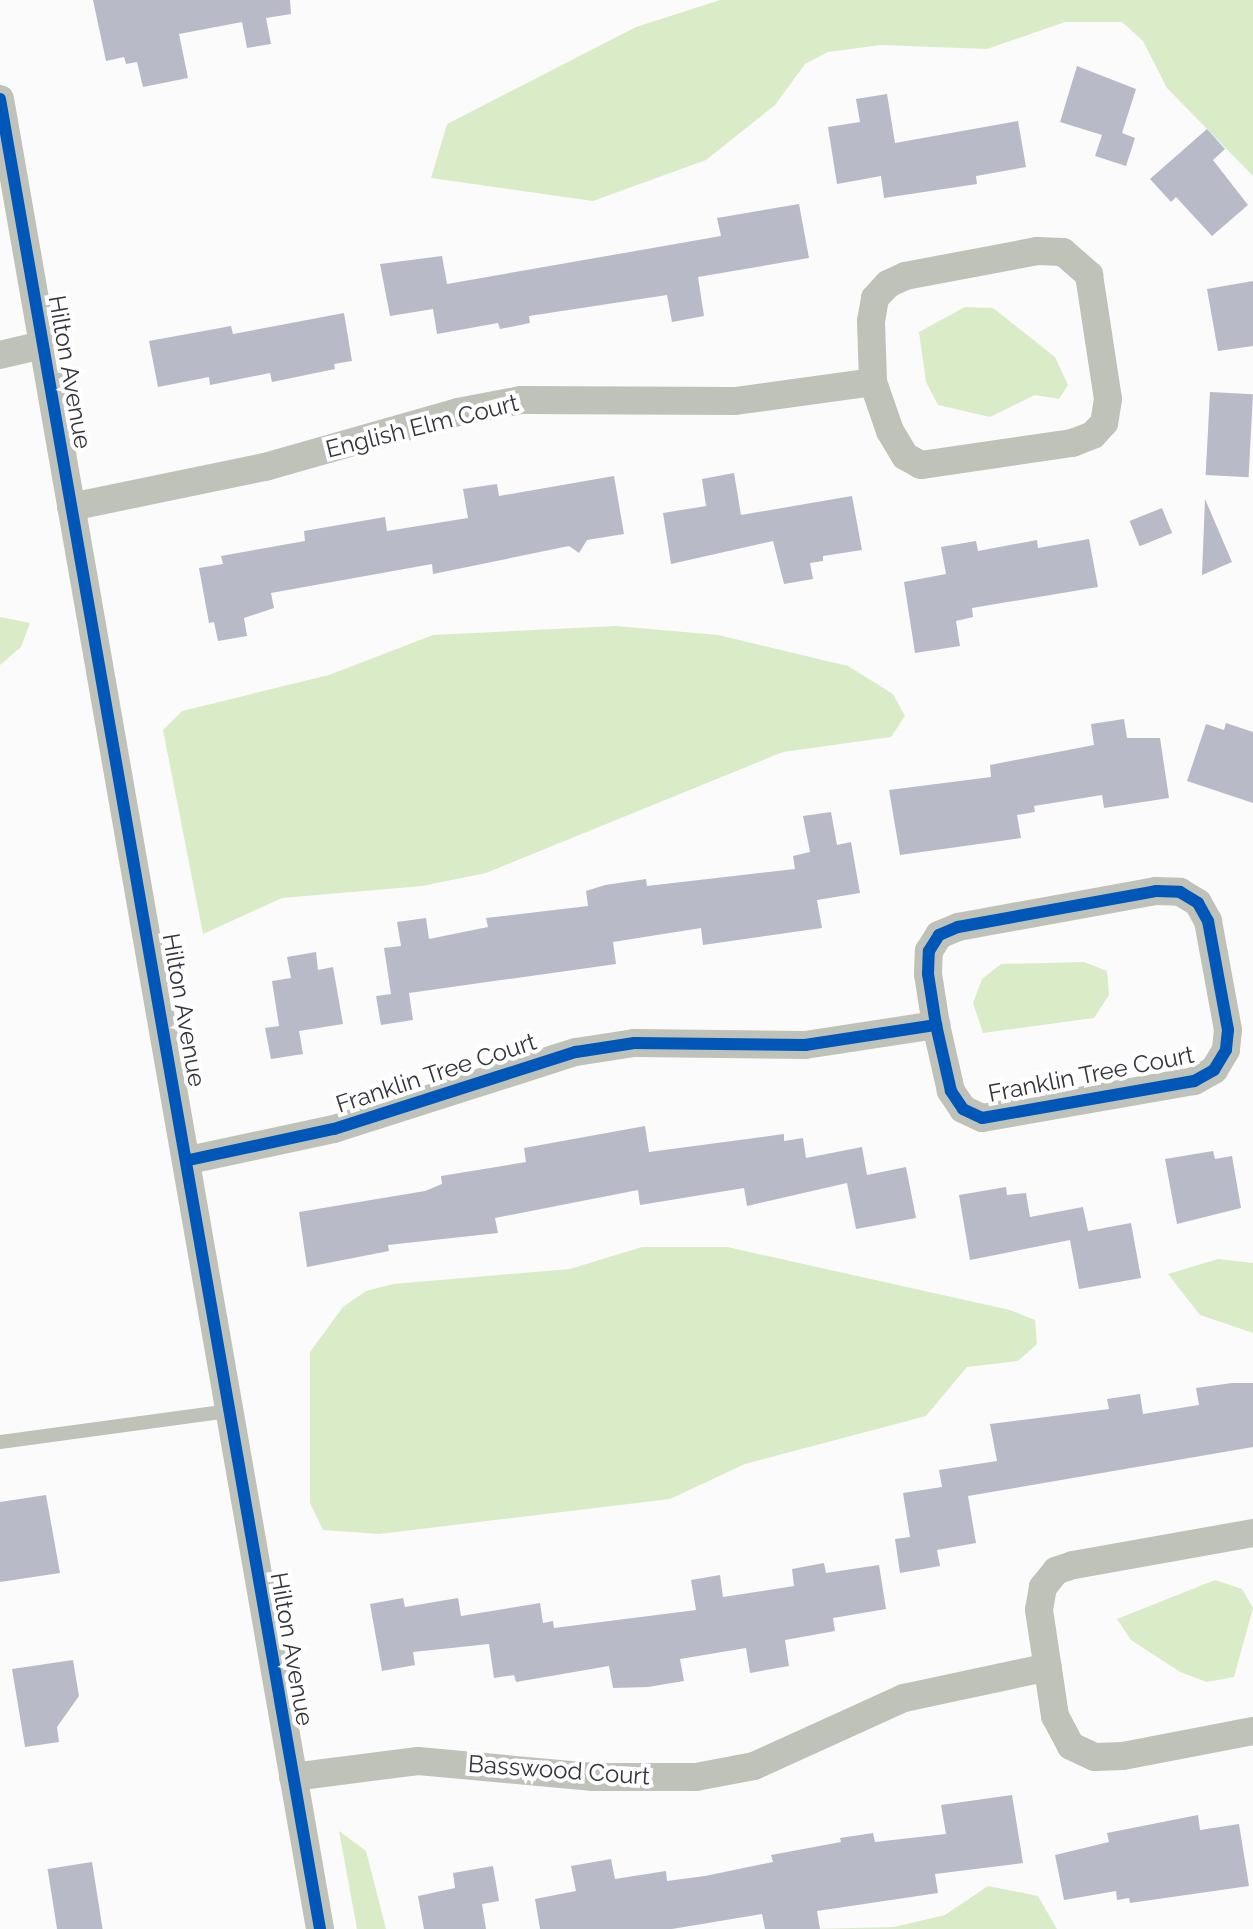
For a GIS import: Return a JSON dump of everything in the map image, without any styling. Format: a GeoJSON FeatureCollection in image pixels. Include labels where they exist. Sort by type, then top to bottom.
{"type":"FeatureCollection","features":[{"type":"Feature","properties":{"kind":"street","name":"Hilton Avenue"},"geometry":{"type":"LineString","coordinates":[[0,99],[189,1160],[228,1411],[320,1929]]}},
{"type":"Feature","properties":{"kind":"street"},"geometry":{"type":"LineString","coordinates":[[1037,251],[1063,252],[1089,275],[1108,399],[1104,423],[1093,435],[1030,451],[921,465],[905,456],[890,431],[873,382],[871,321],[875,298],[888,284],[905,276],[1037,251]]}},
{"type":"Feature","properties":{"kind":"street"},"geometry":{"type":"LineString","coordinates":[[0,355],[42,345]]}},
{"type":"Feature","properties":{"kind":"street","name":"English Elm Court"},"geometry":{"type":"LineString","coordinates":[[71,507],[251,470],[458,412],[521,400],[735,401],[873,382]]}},
{"type":"Feature","properties":{"kind":"street","name":"Franklin Tree Court"},"geometry":{"type":"LineString","coordinates":[[1156,891],[1180,892],[1198,903],[1208,921],[1228,1030],[1226,1050],[1214,1070],[1194,1081],[982,1118],[963,1109],[951,1091],[936,1025],[928,974],[929,951],[939,935],[958,927],[1156,891]]}},
{"type":"Feature","properties":{"kind":"street","name":"Franklin Tree Court"},"geometry":{"type":"LineString","coordinates":[[189,1160],[334,1129],[576,1052],[634,1043],[805,1045],[936,1025]]}},
{"type":"Feature","properties":{"kind":"street"},"geometry":{"type":"LineString","coordinates":[[1253,1533],[1056,1571],[1043,1587],[1039,1610],[1055,1716],[1071,1746],[1095,1757],[1123,1756],[1253,1731]]}},
{"type":"Feature","properties":{"kind":"street","name":"Basswood Court"},"geometry":{"type":"LineString","coordinates":[[293,1777],[418,1761],[593,1777],[696,1777],[754,1766],[904,1698],[944,1686],[1048,1667]]}},
{"type":"Feature","properties":{"kind":"lane"},"geometry":{"type":"LineString","coordinates":[[0,1442],[228,1411]]}},
{"type":"Feature","properties":{"kind":"green space"},"geometry":{"type":"Polygon","coordinates":[[[720,0],[1253,0],[1253,176],[1167,88],[1143,41],[1122,22],[1065,22],[987,49],[881,45],[828,52],[805,64],[775,105],[706,160],[593,201],[431,178],[447,124],[636,27],[720,0]]]}},
{"type":"Feature","properties":{"kind":"green space"},"geometry":{"type":"Polygon","coordinates":[[[965,307],[993,308],[1055,357],[1068,385],[1059,399],[1035,395],[990,417],[938,405],[926,382],[919,332],[965,307]]]}},
{"type":"Feature","properties":{"kind":"green space"},"geometry":{"type":"Polygon","coordinates":[[[0,617],[30,623],[21,647],[0,665],[0,617]]]}},
{"type":"Feature","properties":{"kind":"green space"},"geometry":{"type":"Polygon","coordinates":[[[616,626],[718,635],[848,666],[893,694],[905,716],[891,737],[783,752],[486,873],[422,886],[282,898],[203,934],[163,730],[182,711],[329,675],[433,635],[616,626]]]}},
{"type":"Feature","properties":{"kind":"green space"},"geometry":{"type":"Polygon","coordinates":[[[1084,962],[1107,971],[1109,995],[1094,1018],[983,1033],[973,1003],[982,979],[1001,964],[1084,962]]]}},
{"type":"Feature","properties":{"kind":"green space"},"geometry":{"type":"Polygon","coordinates":[[[642,1247],[727,1247],[1010,1310],[1035,1320],[1037,1344],[1018,1361],[967,1367],[926,1416],[745,1464],[670,1499],[379,1534],[323,1530],[310,1503],[310,1352],[343,1307],[366,1291],[393,1284],[570,1269],[642,1247]]]}},
{"type":"Feature","properties":{"kind":"green space"},"geometry":{"type":"Polygon","coordinates":[[[1218,1259],[1253,1263],[1253,1333],[1200,1315],[1168,1274],[1218,1259]]]}},
{"type":"Feature","properties":{"kind":"green space"},"geometry":{"type":"Polygon","coordinates":[[[1215,1580],[1242,1589],[1253,1608],[1234,1677],[1207,1682],[1180,1672],[1131,1640],[1117,1619],[1215,1580]]]}},
{"type":"Feature","properties":{"kind":"green space"},"geometry":{"type":"Polygon","coordinates":[[[339,1831],[366,1851],[386,1929],[357,1929],[339,1831]]]}},
{"type":"Feature","properties":{"kind":"green space"},"geometry":{"type":"Polygon","coordinates":[[[988,1886],[1038,1896],[1057,1929],[810,1929],[894,1927],[945,1915],[988,1886]]]}},
{"type":"Feature","properties":{"kind":"building"},"geometry":{"type":"Polygon","coordinates":[[[93,0],[290,0],[291,14],[266,18],[271,44],[247,48],[242,22],[179,34],[188,78],[143,87],[137,62],[126,64],[124,57],[106,61],[93,0]]]}},
{"type":"Feature","properties":{"kind":"building"},"geometry":{"type":"Polygon","coordinates":[[[1077,66],[1136,89],[1122,133],[1135,138],[1126,166],[1095,156],[1102,135],[1060,122],[1077,66]]]}},
{"type":"Feature","properties":{"kind":"building"},"geometry":{"type":"Polygon","coordinates":[[[887,94],[895,143],[1018,121],[1026,167],[976,176],[977,184],[884,198],[881,176],[837,184],[828,127],[860,122],[856,99],[887,94]]]}},
{"type":"Feature","properties":{"kind":"building"},"geometry":{"type":"Polygon","coordinates":[[[1207,129],[1225,149],[1213,160],[1248,205],[1212,236],[1176,197],[1171,202],[1150,179],[1207,129]]]}},
{"type":"Feature","properties":{"kind":"building"},"geometry":{"type":"Polygon","coordinates":[[[799,204],[809,258],[698,277],[704,316],[672,322],[667,295],[529,316],[530,323],[500,329],[498,323],[437,334],[433,309],[390,316],[380,264],[442,256],[447,284],[721,236],[717,218],[799,204]]]}},
{"type":"Feature","properties":{"kind":"building"},"geometry":{"type":"Polygon","coordinates":[[[1253,281],[1253,346],[1218,351],[1207,289],[1253,281]]]}},
{"type":"Feature","properties":{"kind":"building"},"geometry":{"type":"Polygon","coordinates":[[[344,313],[352,361],[334,364],[335,369],[272,382],[270,373],[210,385],[209,377],[158,387],[149,341],[231,326],[233,334],[344,313]]]}},
{"type":"Feature","properties":{"kind":"building"},"geometry":{"type":"Polygon","coordinates":[[[1210,392],[1253,394],[1249,477],[1206,475],[1210,392]]]}},
{"type":"Feature","properties":{"kind":"building"},"geometry":{"type":"Polygon","coordinates":[[[734,473],[741,515],[852,496],[862,550],[823,556],[823,561],[810,563],[813,579],[784,584],[773,541],[671,564],[663,513],[706,506],[702,479],[734,473]]]}},
{"type":"Feature","properties":{"kind":"building"},"geometry":{"type":"Polygon","coordinates":[[[614,476],[624,534],[587,540],[579,553],[569,546],[433,574],[432,564],[271,593],[274,608],[244,618],[247,636],[218,641],[214,622],[209,623],[199,568],[223,564],[221,556],[305,541],[304,531],[385,517],[387,531],[468,518],[463,489],[497,484],[499,496],[614,476]]]}},
{"type":"Feature","properties":{"kind":"building"},"geometry":{"type":"Polygon","coordinates":[[[1205,499],[1232,562],[1202,575],[1205,499]]]}},
{"type":"Feature","properties":{"kind":"building"},"geometry":{"type":"Polygon","coordinates":[[[1162,508],[1172,533],[1140,546],[1130,521],[1162,508]]]}},
{"type":"Feature","properties":{"kind":"building"},"geometry":{"type":"Polygon","coordinates":[[[1089,539],[1098,587],[972,608],[973,617],[956,621],[960,646],[915,653],[904,582],[946,574],[941,547],[976,541],[978,551],[1037,540],[1038,548],[1089,539]]]}},
{"type":"Feature","properties":{"kind":"building"},"geometry":{"type":"Polygon","coordinates":[[[1124,719],[1127,738],[1160,738],[1169,798],[1104,808],[1102,795],[1034,806],[1035,812],[1017,815],[1021,838],[900,855],[889,790],[991,777],[990,765],[1094,745],[1091,724],[1124,719]]]}},
{"type":"Feature","properties":{"kind":"building"},"geometry":{"type":"Polygon","coordinates":[[[1226,723],[1253,732],[1253,803],[1187,781],[1206,724],[1224,730],[1226,723]]]}},
{"type":"Feature","properties":{"kind":"building"},"geometry":{"type":"Polygon","coordinates":[[[831,812],[837,845],[851,842],[860,893],[817,900],[822,928],[703,945],[701,928],[613,942],[616,964],[409,993],[413,1020],[381,1025],[376,996],[391,994],[384,948],[401,946],[397,922],[426,918],[429,939],[488,927],[486,918],[588,906],[586,891],[605,885],[646,879],[647,886],[795,869],[793,856],[810,852],[803,816],[831,812]]]}},
{"type":"Feature","properties":{"kind":"building"},"geometry":{"type":"Polygon","coordinates":[[[316,952],[318,970],[333,967],[343,1024],[299,1031],[303,1054],[271,1059],[265,1028],[279,1026],[272,981],[291,978],[287,957],[316,952]]]}},
{"type":"Feature","properties":{"kind":"building"},"geometry":{"type":"Polygon","coordinates":[[[645,1126],[649,1152],[784,1134],[784,1141],[803,1138],[806,1158],[862,1147],[867,1175],[906,1167],[916,1218],[856,1229],[847,1183],[747,1206],[744,1188],[640,1205],[638,1190],[495,1218],[498,1233],[388,1245],[389,1251],[307,1267],[299,1212],[425,1191],[442,1184],[441,1176],[526,1162],[524,1148],[645,1126]]]}},
{"type":"Feature","properties":{"kind":"building"},"geometry":{"type":"Polygon","coordinates":[[[1213,1151],[1215,1159],[1232,1156],[1241,1208],[1177,1224],[1165,1159],[1213,1151]]]}},
{"type":"Feature","properties":{"kind":"building"},"geometry":{"type":"Polygon","coordinates":[[[1006,1187],[1007,1195],[1026,1193],[1030,1217],[1083,1207],[1088,1231],[1131,1223],[1141,1278],[1079,1289],[1070,1240],[970,1260],[959,1195],[1006,1187]]]}},
{"type":"Feature","properties":{"kind":"building"},"geometry":{"type":"Polygon","coordinates":[[[1253,1383],[1253,1447],[968,1496],[976,1543],[937,1550],[940,1566],[900,1573],[895,1539],[910,1537],[903,1493],[942,1487],[939,1470],[997,1461],[990,1424],[1109,1409],[1107,1399],[1140,1394],[1143,1414],[1199,1405],[1196,1388],[1253,1383]]]}},
{"type":"Feature","properties":{"kind":"building"},"geometry":{"type":"Polygon","coordinates":[[[46,1495],[60,1573],[0,1582],[0,1502],[46,1495]]]}},
{"type":"Feature","properties":{"kind":"building"},"geometry":{"type":"Polygon","coordinates":[[[824,1563],[826,1573],[879,1565],[886,1609],[833,1618],[835,1631],[785,1640],[789,1666],[750,1673],[746,1648],[680,1659],[684,1681],[648,1687],[613,1688],[609,1666],[516,1682],[514,1675],[494,1678],[489,1644],[413,1652],[415,1665],[382,1671],[370,1604],[403,1598],[405,1607],[458,1598],[461,1616],[540,1603],[543,1623],[553,1621],[554,1628],[696,1610],[691,1580],[720,1575],[723,1597],[794,1586],[792,1569],[824,1563]]]}},
{"type":"Feature","properties":{"kind":"building"},"geometry":{"type":"Polygon","coordinates":[[[73,1660],[79,1696],[57,1727],[59,1742],[25,1747],[12,1669],[73,1660]]]}},
{"type":"Feature","properties":{"kind":"building"},"geometry":{"type":"Polygon","coordinates":[[[1012,1795],[1023,1863],[935,1874],[938,1893],[817,1911],[820,1929],[765,1929],[762,1914],[672,1929],[540,1929],[535,1899],[576,1891],[571,1866],[611,1859],[615,1879],[666,1871],[667,1881],[705,1876],[773,1862],[771,1855],[841,1842],[840,1838],[873,1833],[875,1842],[946,1834],[941,1805],[1012,1795]]]}},
{"type":"Feature","properties":{"kind":"building"},"geometry":{"type":"Polygon","coordinates":[[[1198,1815],[1200,1830],[1239,1824],[1249,1886],[1130,1903],[1129,1898],[1117,1900],[1116,1891],[1064,1900],[1055,1855],[1109,1842],[1107,1833],[1198,1815]]]}},
{"type":"Feature","properties":{"kind":"building"},"geometry":{"type":"Polygon","coordinates":[[[92,1862],[103,1929],[57,1929],[48,1869],[92,1862]]]}},
{"type":"Feature","properties":{"kind":"building"},"geometry":{"type":"Polygon","coordinates":[[[493,1866],[499,1901],[482,1904],[486,1929],[424,1929],[418,1896],[455,1888],[453,1873],[493,1866]]]}},
{"type":"Feature","properties":{"kind":"cycle path"},"geometry":{"type":"LineString","coordinates":[[0,99],[320,1929]]}},
{"type":"Feature","properties":{"kind":"cycle path"},"geometry":{"type":"LineString","coordinates":[[189,1160],[334,1129],[576,1052],[634,1043],[805,1045],[936,1025],[928,974],[929,951],[939,935],[958,927],[1156,891],[1180,892],[1198,903],[1208,921],[1228,1030],[1226,1050],[1214,1070],[1194,1081],[982,1118],[963,1109],[951,1091],[936,1025]]}}]}
